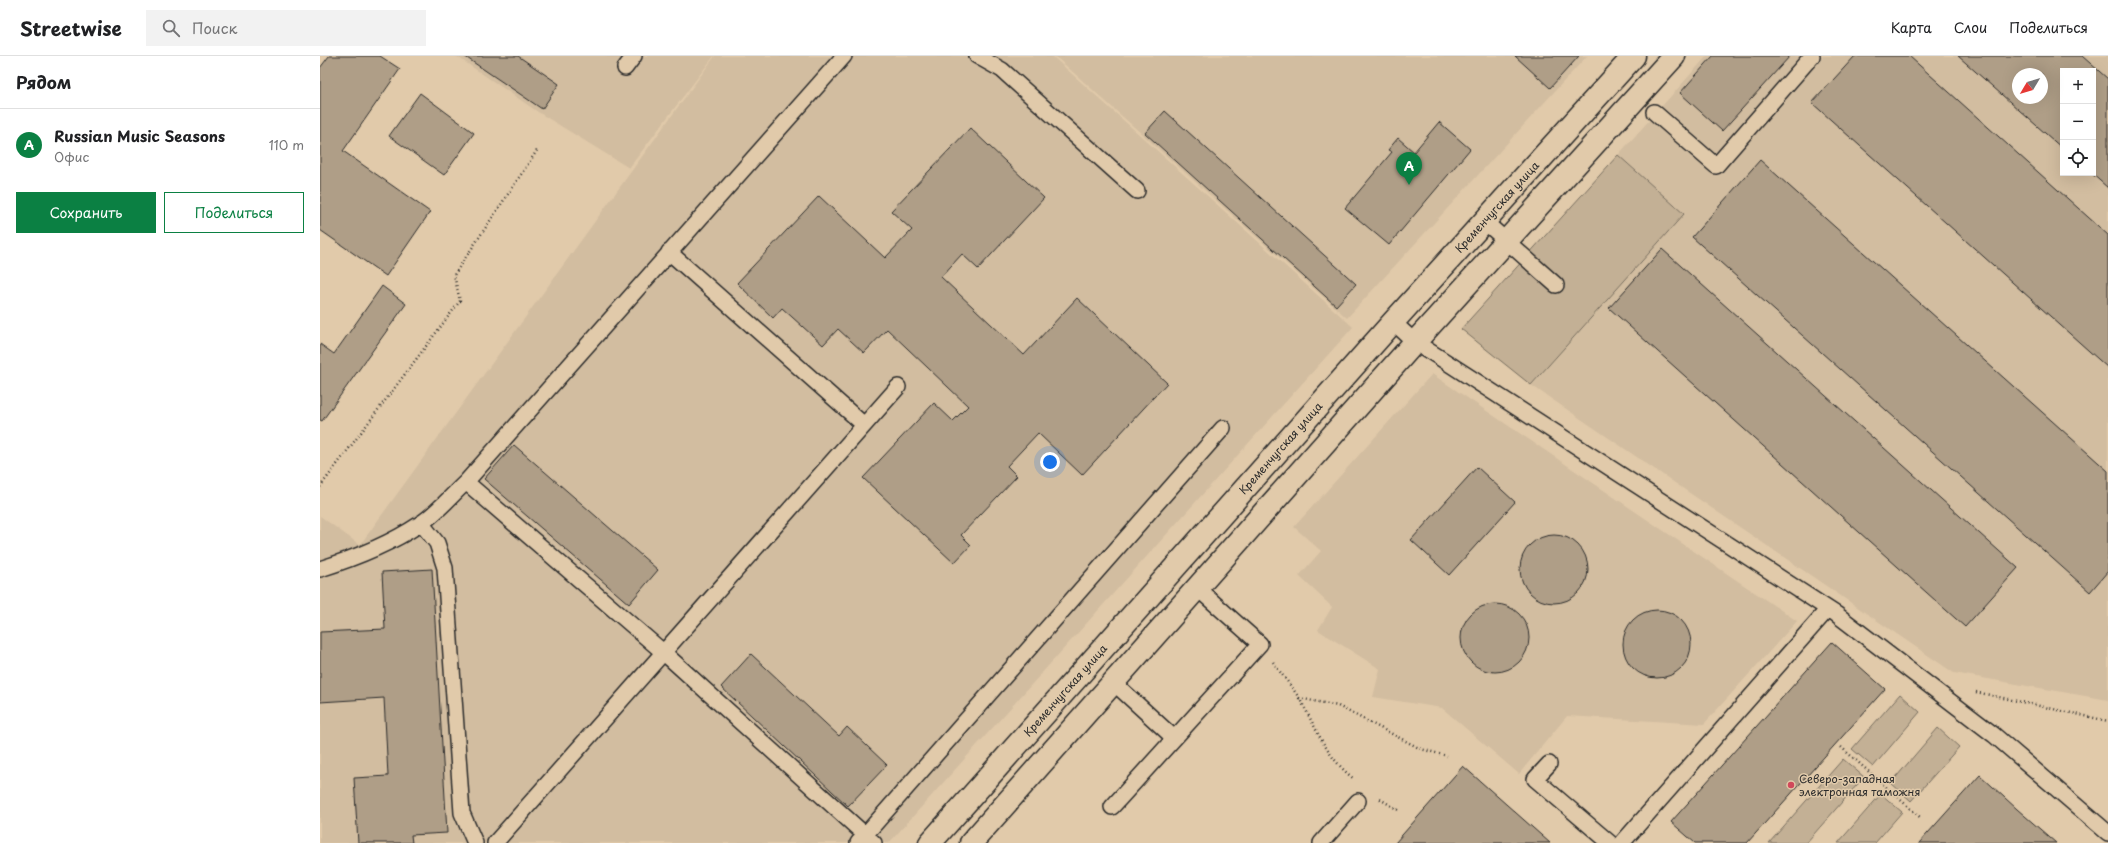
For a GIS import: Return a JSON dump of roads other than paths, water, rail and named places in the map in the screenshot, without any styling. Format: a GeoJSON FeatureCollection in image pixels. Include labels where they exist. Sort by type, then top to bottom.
{"type":"FeatureCollection","features":[{"type":"Feature","properties":{"kind":"street","name":"Кременчугская улица"},"geometry":{"type":"LineString","coordinates":[[930,843],[1393,322],[1634,56]]}},
{"type":"Feature","properties":{"kind":"street"},"geometry":{"type":"LineString","coordinates":[[971,843],[1415,342],[1674,56]]}},
{"type":"Feature","properties":{"kind":"lane"},"geometry":{"type":"LineString","coordinates":[[320,569],[348,560],[379,547],[421,523],[466,482],[844,56]]}},
{"type":"Feature","properties":{"kind":"lane"},"geometry":{"type":"LineString","coordinates":[[977,56],[1002,70],[1137,191]]}},
{"type":"Feature","properties":{"kind":"lane"},"geometry":{"type":"LineString","coordinates":[[1654,112],[1716,166],[1812,56]]}},
{"type":"Feature","properties":{"kind":"lane"},"geometry":{"type":"LineString","coordinates":[[1484,221],[1556,285]]}},
{"type":"Feature","properties":{"kind":"lane"},"geometry":{"type":"LineString","coordinates":[[669,252],[863,424]]}},
{"type":"Feature","properties":{"kind":"lane"},"geometry":{"type":"LineString","coordinates":[[1393,322],[1415,342],[1828,609],[1994,735],[2108,833]]}},
{"type":"Feature","properties":{"kind":"lane"},"geometry":{"type":"LineString","coordinates":[[495,843],[863,424],[898,387]]}},
{"type":"Feature","properties":{"kind":"lane"},"geometry":{"type":"LineString","coordinates":[[466,482],[663,652],[865,840],[1223,428]]}},
{"type":"Feature","properties":{"kind":"lane"},"geometry":{"type":"LineString","coordinates":[[421,523],[436,544],[445,568],[462,813],[475,843]]}},
{"type":"Feature","properties":{"kind":"lane"},"geometry":{"type":"LineString","coordinates":[[1112,807],[1260,644],[1197,588]]}},
{"type":"Feature","properties":{"kind":"lane"},"geometry":{"type":"LineString","coordinates":[[1622,843],[1828,609]]}},
{"type":"Feature","properties":{"kind":"lane"},"geometry":{"type":"LineString","coordinates":[[1113,682],[1174,738]]}},
{"type":"Feature","properties":{"kind":"lane"},"geometry":{"type":"LineString","coordinates":[[1549,764],[1535,779],[1610,843]]}},
{"type":"Feature","properties":{"kind":"lane"},"geometry":{"type":"LineString","coordinates":[[1322,843],[1358,801]]}},
{"type":"Feature","properties":{"kind":"place","name":"Russian Music Seasons"},"geometry":{"type":"Point","coordinates":[1409,185]}},
{"type":"Feature","properties":{"kind":"place","name":"Северо-западная электронная таможня"},"geometry":{"type":"Point","coordinates":[1791,785]}}]}
